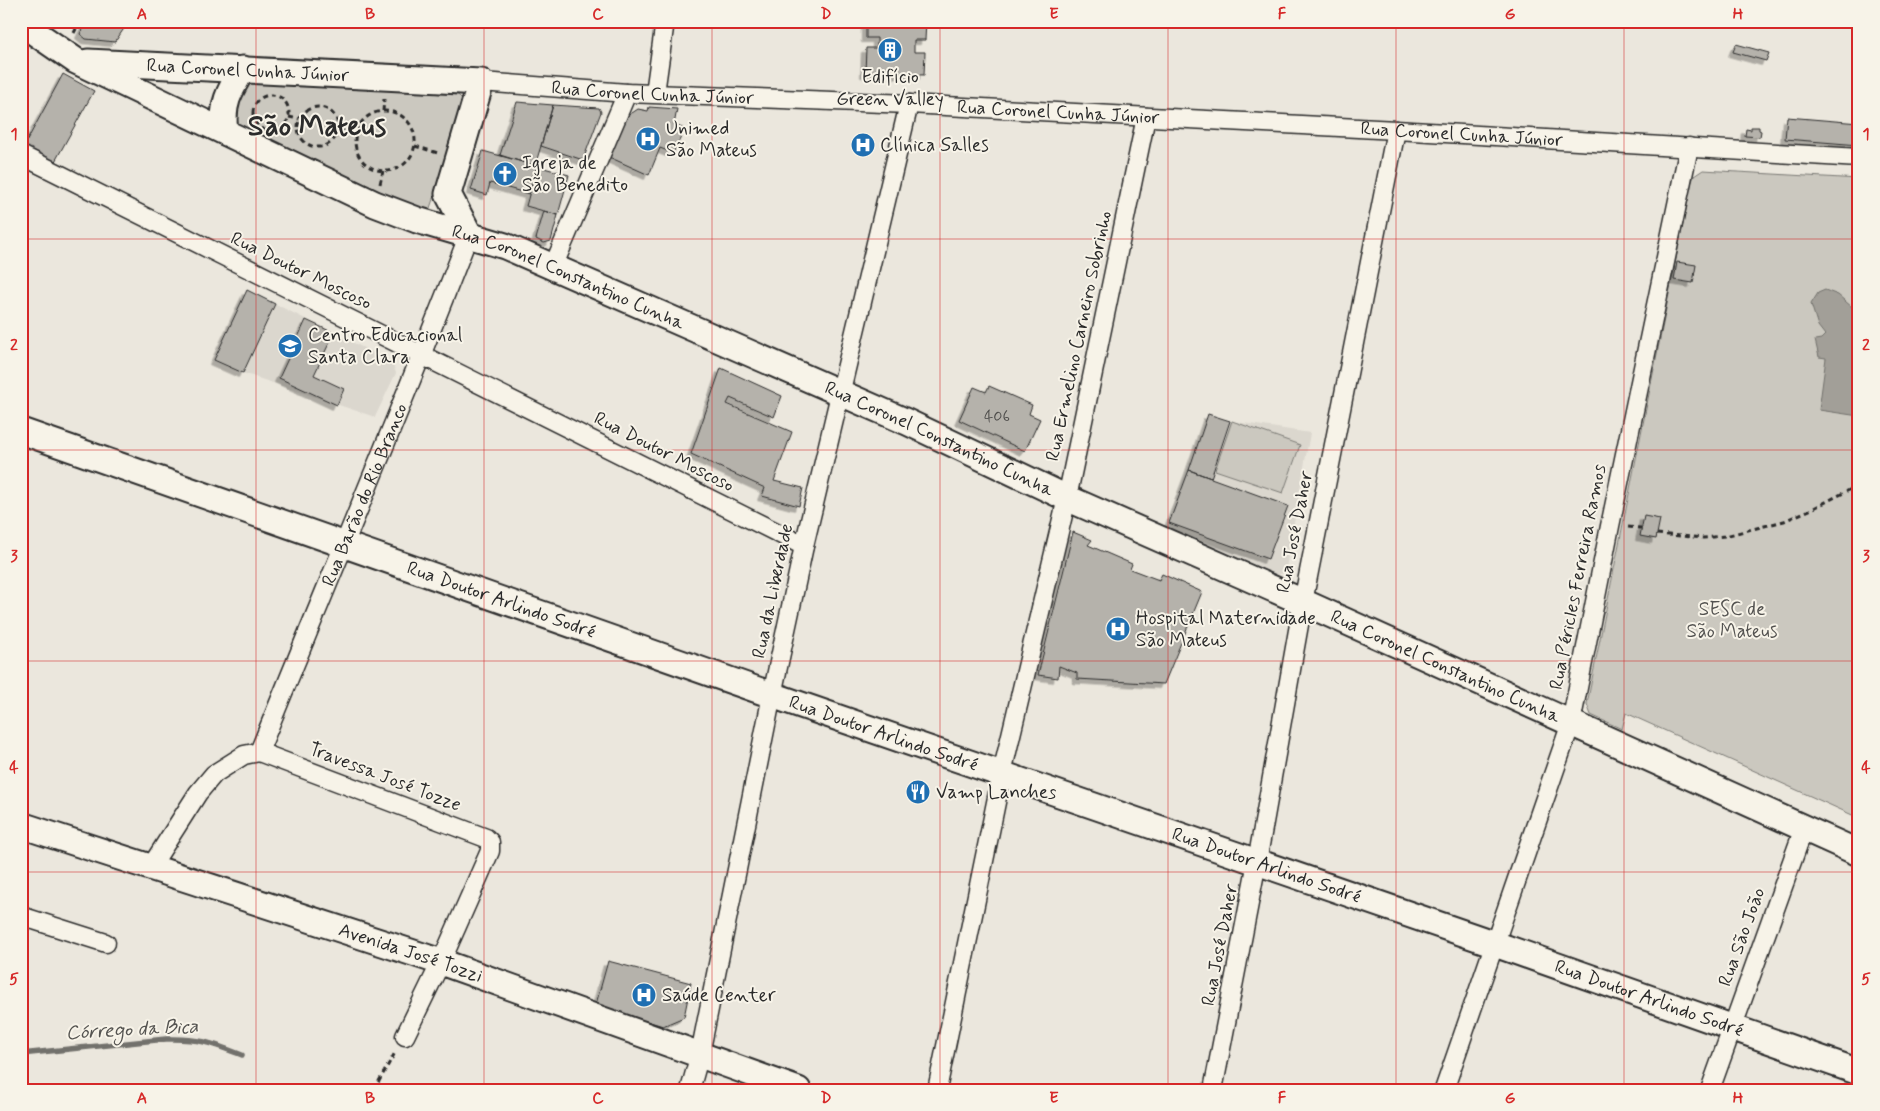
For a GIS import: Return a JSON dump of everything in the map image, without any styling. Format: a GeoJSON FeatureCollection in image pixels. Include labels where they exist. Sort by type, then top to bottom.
{"type":"FeatureCollection","features":[{"type":"Feature","properties":{"kind":"street"},"geometry":{"type":"LineString","coordinates":[[655,93],[665,21]]}},
{"type":"Feature","properties":{"kind":"street","name":"Rua Coronel Constantino Cunha"},"geometry":{"type":"LineString","coordinates":[[21,23],[76,61],[317,177],[417,220],[505,246],[907,422],[1067,498],[1303,602],[1859,853]]}},
{"type":"Feature","properties":{"kind":"street","name":"Rua Coronel Cunha Júnior"},"geometry":{"type":"LineString","coordinates":[[76,61],[481,82],[626,93],[909,104],[1396,130],[1859,158]]}},
{"type":"Feature","properties":{"kind":"street"},"geometry":{"type":"LineString","coordinates":[[225,132],[223,121],[226,102],[243,69]]}},
{"type":"Feature","properties":{"kind":"street"},"geometry":{"type":"LineString","coordinates":[[417,220],[436,209],[448,194],[481,82]]}},
{"type":"Feature","properties":{"kind":"street"},"geometry":{"type":"LineString","coordinates":[[553,267],[626,93]]}},
{"type":"Feature","properties":{"kind":"street","name":"Rua da Liberdade"},"geometry":{"type":"LineString","coordinates":[[690,1090],[700,1054],[804,546],[909,104]]}},
{"type":"Feature","properties":{"kind":"street","name":"Rua Ermelino Carneiro Sobrinho"},"geometry":{"type":"LineString","coordinates":[[937,1090],[1002,773],[1067,498],[1146,118]]}},
{"type":"Feature","properties":{"kind":"street","name":"Rua José Daher"},"geometry":{"type":"LineString","coordinates":[[1213,1090],[1258,862],[1303,602],[1396,130]]}},
{"type":"Feature","properties":{"kind":"street","name":"Rua Péricles Ferreira Ramos"},"geometry":{"type":"LineString","coordinates":[[1444,1090],[1571,723],[1689,147]]}},
{"type":"Feature","properties":{"kind":"street","name":"Rua Doutor Moscoso"},"geometry":{"type":"LineString","coordinates":[[21,155],[804,546]]}},
{"type":"Feature","properties":{"kind":"street"},"geometry":{"type":"LineString","coordinates":[[448,194],[469,234]]}},
{"type":"Feature","properties":{"kind":"street","name":"Rua Barão do Rio Branco"},"geometry":{"type":"LineString","coordinates":[[259,752],[423,355],[469,234]]}},
{"type":"Feature","properties":{"kind":"street","name":"Rua Doutor Arlindo Sodré"},"geometry":{"type":"LineString","coordinates":[[21,431],[772,695],[1002,773],[1859,1072]]}},
{"type":"Feature","properties":{"kind":"street"},"geometry":{"type":"LineString","coordinates":[[150,868],[198,793],[214,774],[244,755],[259,752]]}},
{"type":"Feature","properties":{"kind":"street","name":"Travessa José Tozze"},"geometry":{"type":"LineString","coordinates":[[259,752],[486,838],[490,842],[491,846],[442,962]]}},
{"type":"Feature","properties":{"kind":"street","name":"Avenida José Tozzi"},"geometry":{"type":"LineString","coordinates":[[21,825],[442,962],[798,1090]]}},
{"type":"Feature","properties":{"kind":"street","name":"Rua São João"},"geometry":{"type":"LineString","coordinates":[[1710,1090],[1804,828]]}},
{"type":"Feature","properties":{"kind":"street"},"geometry":{"type":"LineString","coordinates":[[21,916],[106,943]]}},
{"type":"Feature","properties":{"kind":"street"},"geometry":{"type":"LineString","coordinates":[[405,1036],[442,962]]}},
{"type":"Feature","properties":{"kind":"path"},"geometry":{"type":"LineString","coordinates":[[276,96],[286,103],[289,117],[281,128],[270,131],[262,128],[256,122],[254,110],[264,97],[276,96]]}},
{"type":"Feature","properties":{"kind":"path"},"geometry":{"type":"LineString","coordinates":[[326,108],[336,117],[339,130],[327,146],[314,147],[308,145],[299,135],[297,128],[299,119],[306,110],[326,108]]}},
{"type":"Feature","properties":{"kind":"path"},"geometry":{"type":"LineString","coordinates":[[390,110],[400,114],[414,128],[415,149],[404,165],[395,170],[385,171],[376,169],[367,165],[360,158],[356,149],[356,134],[362,121],[370,114],[390,110]]}},
{"type":"Feature","properties":{"kind":"path"},"geometry":{"type":"LineString","coordinates":[[289,117],[299,119]]}},
{"type":"Feature","properties":{"kind":"path"},"geometry":{"type":"LineString","coordinates":[[339,130],[356,134]]}},
{"type":"Feature","properties":{"kind":"path"},"geometry":{"type":"LineString","coordinates":[[1657,534],[1703,538],[1725,536],[1784,521],[1819,506],[1859,485]]}},
{"type":"Feature","properties":{"kind":"path"},"geometry":{"type":"LineString","coordinates":[[374,1090],[405,1036]]}},
{"type":"Feature","properties":{"kind":"shaded area","name":"Centro Educacional Santa Clara"},"geometry":{"type":"Polygon","coordinates":[[[247,290],[392,362],[396,373],[375,417],[243,373],[214,360],[247,290]]]}},
{"type":"Feature","properties":{"kind":"shaded area"},"geometry":{"type":"Polygon","coordinates":[[[1825,290],[1838,295],[1859,313],[1859,416],[1819,410],[1826,358],[1819,357],[1815,340],[1821,339],[1825,335],[1818,326],[1811,304],[1818,293],[1825,290]]]}},
{"type":"Feature","properties":{"kind":"shaded area"},"geometry":{"type":"Polygon","coordinates":[[[1208,414],[1230,421],[1310,433],[1286,568],[1283,573],[1277,575],[1168,527],[1208,414]]]}},
{"type":"Feature","properties":{"kind":"green space"},"geometry":{"type":"Polygon","coordinates":[[[255,81],[458,95],[462,99],[464,107],[429,211],[409,212],[236,132],[232,100],[245,84],[255,81]]]}},
{"type":"Feature","properties":{"kind":"green space","name":"SESC de São Mateus"},"geometry":{"type":"Polygon","coordinates":[[[1703,170],[1859,179],[1859,818],[1626,713],[1622,729],[1591,715],[1587,704],[1691,184],[1694,176],[1703,170]]]}},
{"type":"Feature","properties":{"kind":"green space"},"geometry":{"type":"Polygon","coordinates":[[[1232,421],[1300,445],[1283,493],[1215,470],[1232,421]]]}},
{"type":"Feature","properties":{"kind":"building"},"geometry":{"type":"Polygon","coordinates":[[[86,21],[129,21],[115,42],[86,39],[80,34],[86,21]]]}},
{"type":"Feature","properties":{"kind":"building","name":"Edifício Green Valley"},"geometry":{"type":"Polygon","coordinates":[[[866,21],[926,21],[925,40],[914,40],[914,52],[925,52],[924,75],[865,73],[866,48],[877,48],[877,38],[866,38],[866,21]]]}},
{"type":"Feature","properties":{"kind":"building"},"geometry":{"type":"Polygon","coordinates":[[[1736,44],[1769,53],[1766,61],[1733,52],[1736,44]]]}},
{"type":"Feature","properties":{"kind":"building"},"geometry":{"type":"Polygon","coordinates":[[[63,74],[94,91],[53,165],[23,148],[63,74]]]}},
{"type":"Feature","properties":{"kind":"building"},"geometry":{"type":"Polygon","coordinates":[[[517,102],[553,105],[535,166],[500,155],[517,102]]]}},
{"type":"Feature","properties":{"kind":"building"},"geometry":{"type":"Polygon","coordinates":[[[553,105],[599,108],[601,112],[583,160],[541,146],[553,105]]]}},
{"type":"Feature","properties":{"kind":"building","name":"Unimed São Mateus"},"geometry":{"type":"Polygon","coordinates":[[[649,107],[677,109],[674,125],[685,129],[673,153],[660,148],[649,175],[609,157],[626,117],[638,109],[648,111],[649,107]]]}},
{"type":"Feature","properties":{"kind":"building"},"geometry":{"type":"Polygon","coordinates":[[[1787,117],[1859,123],[1859,145],[1785,139],[1787,117]]]}},
{"type":"Feature","properties":{"kind":"building"},"geometry":{"type":"Polygon","coordinates":[[[1751,127],[1759,127],[1761,131],[1760,137],[1745,136],[1746,129],[1751,130],[1751,127]]]}},
{"type":"Feature","properties":{"kind":"building","name":"Igreja de São Benedito"},"geometry":{"type":"Polygon","coordinates":[[[483,151],[537,166],[529,194],[490,183],[487,195],[471,190],[483,151]]]}},
{"type":"Feature","properties":{"kind":"building"},"geometry":{"type":"Polygon","coordinates":[[[537,166],[569,175],[558,215],[526,206],[537,166]]]}},
{"type":"Feature","properties":{"kind":"building"},"geometry":{"type":"Polygon","coordinates":[[[544,211],[558,215],[551,241],[544,243],[536,239],[544,211]]]}},
{"type":"Feature","properties":{"kind":"building"},"geometry":{"type":"Polygon","coordinates":[[[1677,262],[1696,265],[1693,283],[1674,280],[1677,262]]]}},
{"type":"Feature","properties":{"kind":"building"},"geometry":{"type":"Polygon","coordinates":[[[247,290],[275,304],[243,373],[214,360],[247,290]]]}},
{"type":"Feature","properties":{"kind":"building"},"geometry":{"type":"Polygon","coordinates":[[[306,320],[334,333],[314,375],[344,389],[337,405],[279,378],[306,320]]]}},
{"type":"Feature","properties":{"kind":"building"},"geometry":{"type":"Polygon","coordinates":[[[721,368],[782,396],[774,417],[730,398],[727,404],[792,432],[774,481],[803,488],[799,506],[762,496],[765,488],[691,454],[721,368]]]}},
{"type":"Feature","properties":{"kind":"building"},"geometry":{"type":"Polygon","coordinates":[[[989,386],[1032,405],[1029,414],[1040,419],[1025,451],[959,420],[974,387],[986,392],[989,386]]]}},
{"type":"Feature","properties":{"kind":"building"},"geometry":{"type":"Polygon","coordinates":[[[1208,414],[1230,421],[1211,478],[1189,470],[1208,414]]]}},
{"type":"Feature","properties":{"kind":"building"},"geometry":{"type":"Polygon","coordinates":[[[1189,470],[1288,506],[1268,559],[1169,523],[1189,470]]]}},
{"type":"Feature","properties":{"kind":"building"},"geometry":{"type":"Polygon","coordinates":[[[1644,516],[1660,519],[1656,539],[1640,536],[1644,516]]]}},
{"type":"Feature","properties":{"kind":"building","name":"Hospital Maternidade São Mateus"},"geometry":{"type":"Polygon","coordinates":[[[1073,532],[1092,540],[1088,545],[1132,564],[1130,569],[1159,580],[1162,574],[1202,592],[1164,684],[1077,679],[1077,673],[1059,666],[1058,678],[1038,675],[1073,532]]]}},
{"type":"Feature","properties":{"kind":"building","name":"Saúde Center"},"geometry":{"type":"Polygon","coordinates":[[[608,961],[691,983],[684,1017],[663,1026],[647,1021],[639,1024],[595,1008],[608,961]]]}},
{"type":"Feature","properties":{"kind":"waterway","name":"Córrego da Bica"},"geometry":{"type":"LineString","coordinates":[[21,1054],[166,1039],[188,1039],[222,1047],[242,1055]]}},
{"type":"Feature","properties":{"kind":"place","name":"Edifício Green Valley"},"geometry":{"type":"Point","coordinates":[890,50]}},
{"type":"Feature","properties":{"kind":"place","name":"Unimed São Mateus"},"geometry":{"type":"Point","coordinates":[648,139]}},
{"type":"Feature","properties":{"kind":"place","name":"Clínica Salles"},"geometry":{"type":"Point","coordinates":[863,145]}},
{"type":"Feature","properties":{"kind":"place","name":"Igreja de São Benedito"},"geometry":{"type":"Point","coordinates":[505,174]}},
{"type":"Feature","properties":{"kind":"place","name":"Centro Educacional Santa Clara"},"geometry":{"type":"Point","coordinates":[290,346]}},
{"type":"Feature","properties":{"kind":"place","name":"Hospital Maternidade São Mateus"},"geometry":{"type":"Point","coordinates":[1118,629]}},
{"type":"Feature","properties":{"kind":"place","name":"Vamp Lanches"},"geometry":{"type":"Point","coordinates":[918,792]}},
{"type":"Feature","properties":{"kind":"place","name":"Saúde Center"},"geometry":{"type":"Point","coordinates":[644,995]}},
{"type":"Feature","properties":{"kind":"district","name":"São Mateus"},"geometry":{"type":"Point","coordinates":[317,127]}}]}
